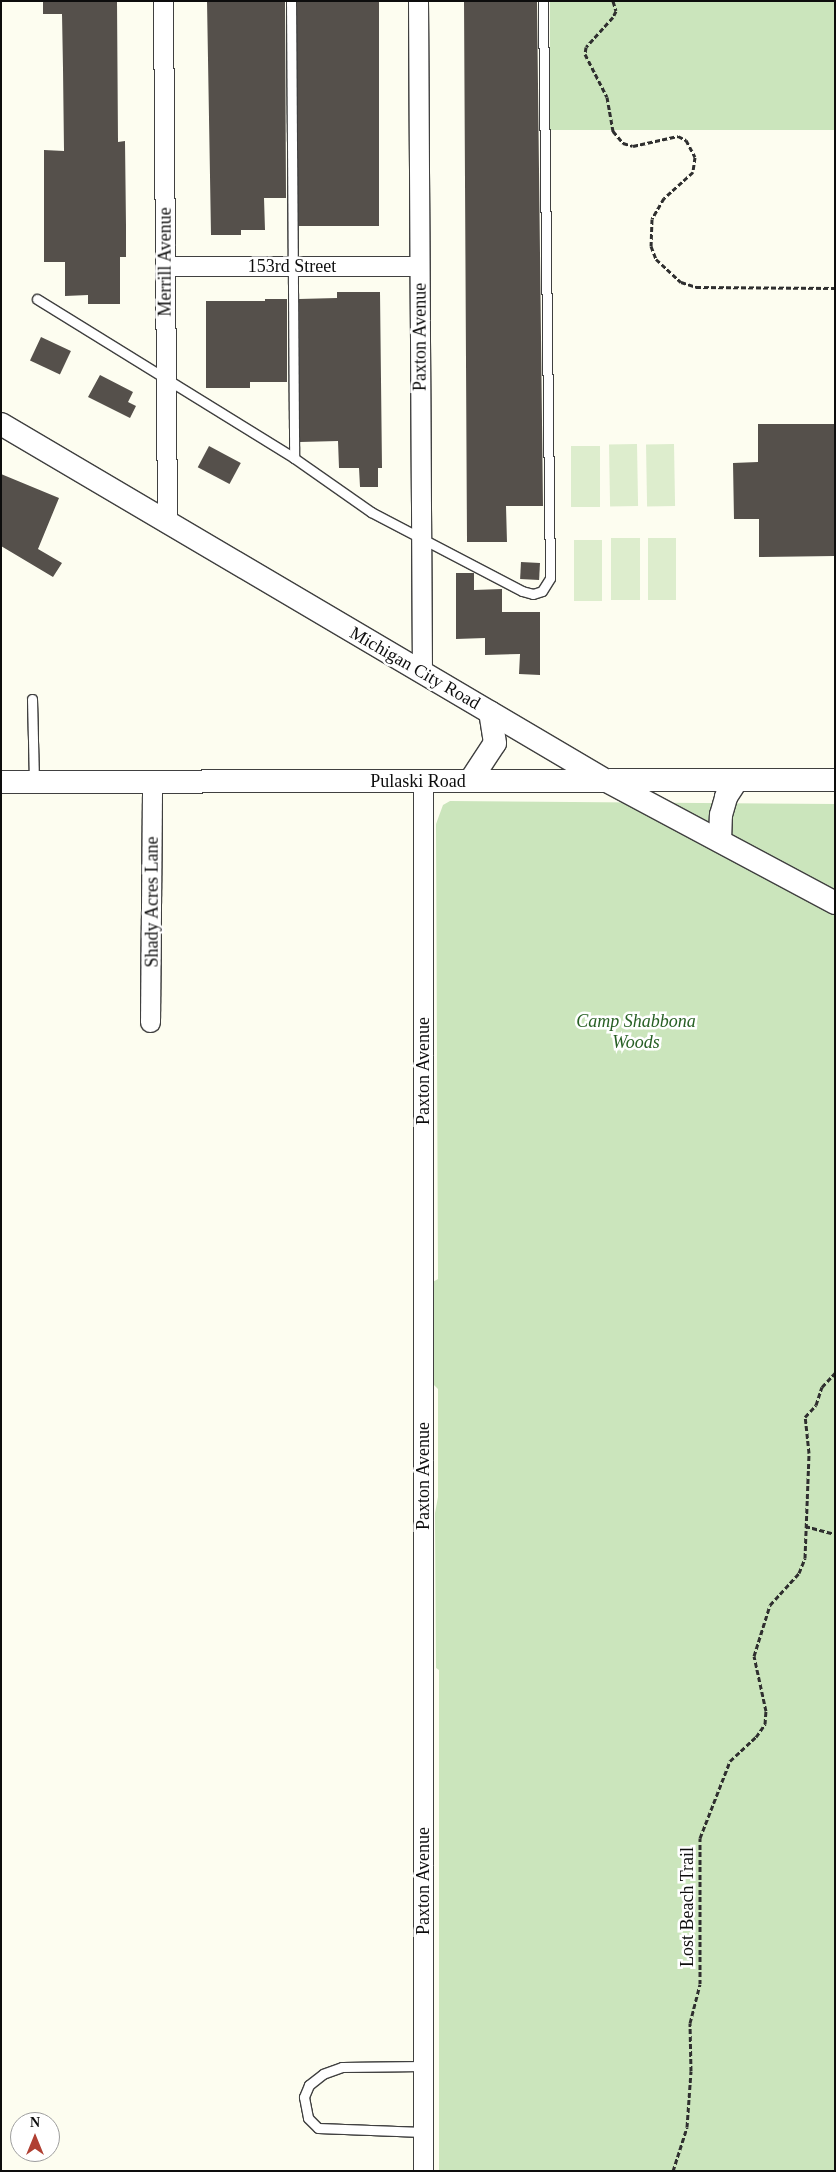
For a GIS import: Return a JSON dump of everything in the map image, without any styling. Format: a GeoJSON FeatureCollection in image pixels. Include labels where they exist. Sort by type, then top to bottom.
{"type":"FeatureCollection","features":[{"type":"Feature","properties":{"kind":"street","name":"Merrill Avenue"},"geometry":{"type":"LineString","coordinates":[[164,1],[167,523]]}},
{"type":"Feature","properties":{"kind":"street","name":"Paxton Avenue"},"geometry":{"type":"LineString","coordinates":[[418,1],[422,672]]}},
{"type":"Feature","properties":{"kind":"street","name":"153rd Street"},"geometry":{"type":"LineString","coordinates":[[165,266],[419,266]]}},
{"type":"Feature","properties":{"kind":"street","name":"Michigan City Road"},"geometry":{"type":"LineString","coordinates":[[1,424],[605,780],[835,903]]}},
{"type":"Feature","properties":{"kind":"street"},"geometry":{"type":"LineString","coordinates":[[470,781],[495,743],[490,712]]}},
{"type":"Feature","properties":{"kind":"street"},"geometry":{"type":"LineString","coordinates":[[720,841],[723,806],[736,780]]}},
{"type":"Feature","properties":{"kind":"street","name":"Pulaski Road"},"geometry":{"type":"LineString","coordinates":[[1,782],[835,780]]}},
{"type":"Feature","properties":{"kind":"street","name":"Paxton Avenue"},"geometry":{"type":"LineString","coordinates":[[423,781],[424,2171]]}},
{"type":"Feature","properties":{"kind":"street","name":"Shady Acres Lane"},"geometry":{"type":"LineString","coordinates":[[150,1022],[152,782]]}},
{"type":"Feature","properties":{"kind":"lane"},"geometry":{"type":"LineString","coordinates":[[290,1],[294,458]]}},
{"type":"Feature","properties":{"kind":"lane"},"geometry":{"type":"LineString","coordinates":[[36,299],[166,377],[294,458],[371,512],[421,536],[522,591],[533,594],[542,592],[550,578],[543,1]]}},
{"type":"Feature","properties":{"kind":"lane"},"geometry":{"type":"LineString","coordinates":[[32,699],[34,782]]}},
{"type":"Feature","properties":{"kind":"lane"},"geometry":{"type":"LineString","coordinates":[[423,2066],[342,2067],[323,2074],[309,2085],[304,2097],[308,2118],[318,2128],[423,2132]]}},
{"type":"Feature","properties":{"kind":"path"},"geometry":{"type":"LineString","coordinates":[[612,1],[616,11],[613,17],[586,46],[585,54],[607,97],[613,131],[623,143],[633,146],[678,136],[686,140],[695,157],[693,172],[664,198],[652,219],[652,246],[656,259],[680,282],[696,287],[835,288]]}},
{"type":"Feature","properties":{"kind":"path","name":"Lost Beach Trail"},"geometry":{"type":"LineString","coordinates":[[673,2171],[687,2127],[691,2071],[690,2023],[700,1984],[700,1838],[730,1760],[756,1736],[765,1724],[766,1710],[754,1656],[770,1605],[799,1573],[805,1558],[809,1453],[805,1416],[816,1405],[822,1387],[835,1373]]}},
{"type":"Feature","properties":{"kind":"path"},"geometry":{"type":"LineString","coordinates":[[805,1526],[835,1534]]}},
{"type":"Feature","properties":{"kind":"green space"},"geometry":{"type":"Polygon","coordinates":[[[550,1],[835,1],[835,130],[550,130],[550,1]]]}},
{"type":"Feature","properties":{"kind":"green space"},"geometry":{"type":"Polygon","coordinates":[[[609,444],[637,444],[638,506],[610,506],[609,444]]]}},
{"type":"Feature","properties":{"kind":"green space"},"geometry":{"type":"Polygon","coordinates":[[[646,444],[674,444],[675,506],[647,506],[646,444]]]}},
{"type":"Feature","properties":{"kind":"green space"},"geometry":{"type":"Polygon","coordinates":[[[571,446],[600,446],[600,507],[571,507],[571,446]]]}},
{"type":"Feature","properties":{"kind":"green space"},"geometry":{"type":"Polygon","coordinates":[[[611,538],[640,538],[640,600],[611,600],[611,538]]]}},
{"type":"Feature","properties":{"kind":"green space"},"geometry":{"type":"Polygon","coordinates":[[[648,538],[676,538],[676,600],[648,600],[648,538]]]}},
{"type":"Feature","properties":{"kind":"green space"},"geometry":{"type":"Polygon","coordinates":[[[574,540],[602,540],[602,601],[574,601],[574,540]]]}},
{"type":"Feature","properties":{"kind":"green space","name":"Camp Shabbona Woods"},"geometry":{"type":"Polygon","coordinates":[[[450,801],[835,804],[835,2171],[439,2171],[439,1670],[436,1668],[435,1513],[438,1497],[438,1389],[431,1382],[431,1283],[438,1279],[436,824],[443,805],[450,801]]]}},
{"type":"Feature","properties":{"kind":"building"},"geometry":{"type":"Polygon","coordinates":[[[43,1],[117,1],[118,142],[125,141],[126,226],[126,257],[120,257],[120,304],[88,304],[88,295],[65,296],[65,262],[44,262],[44,150],[64,151],[62,14],[43,14],[43,1]]]}},
{"type":"Feature","properties":{"kind":"building"},"geometry":{"type":"Polygon","coordinates":[[[207,1],[285,1],[286,198],[264,198],[265,230],[241,230],[241,235],[211,235],[207,1]]]}},
{"type":"Feature","properties":{"kind":"building"},"geometry":{"type":"Polygon","coordinates":[[[297,1],[379,1],[379,226],[297,226],[297,1]]]}},
{"type":"Feature","properties":{"kind":"building"},"geometry":{"type":"Polygon","coordinates":[[[464,1],[537,1],[543,506],[506,506],[507,542],[467,542],[464,1]]]}},
{"type":"Feature","properties":{"kind":"building"},"geometry":{"type":"Polygon","coordinates":[[[337,292],[380,292],[382,468],[378,468],[378,487],[360,487],[359,468],[339,468],[338,441],[300,442],[299,299],[337,298],[337,292]]]}},
{"type":"Feature","properties":{"kind":"building"},"geometry":{"type":"Polygon","coordinates":[[[265,299],[287,299],[287,382],[250,382],[250,388],[206,388],[206,301],[265,301],[265,299]]]}},
{"type":"Feature","properties":{"kind":"building"},"geometry":{"type":"Polygon","coordinates":[[[41,337],[71,351],[60,375],[30,361],[41,337]]]}},
{"type":"Feature","properties":{"kind":"building"},"geometry":{"type":"Polygon","coordinates":[[[100,375],[133,392],[128,402],[136,406],[130,418],[88,397],[100,375]]]}},
{"type":"Feature","properties":{"kind":"building"},"geometry":{"type":"Polygon","coordinates":[[[758,424],[835,424],[835,556],[759,557],[759,519],[734,519],[733,463],[758,462],[758,424]]]}},
{"type":"Feature","properties":{"kind":"building"},"geometry":{"type":"Polygon","coordinates":[[[209,446],[241,463],[230,484],[198,467],[209,446]]]}},
{"type":"Feature","properties":{"kind":"building"},"geometry":{"type":"Polygon","coordinates":[[[1,474],[59,498],[38,549],[62,563],[53,577],[1,546],[1,474]]]}},
{"type":"Feature","properties":{"kind":"building"},"geometry":{"type":"Polygon","coordinates":[[[521,562],[540,563],[539,580],[520,579],[521,562]]]}},
{"type":"Feature","properties":{"kind":"building"},"geometry":{"type":"Polygon","coordinates":[[[456,573],[474,573],[474,590],[502,589],[502,612],[540,612],[540,675],[519,674],[520,654],[485,655],[485,638],[456,639],[456,573]]]}}]}
